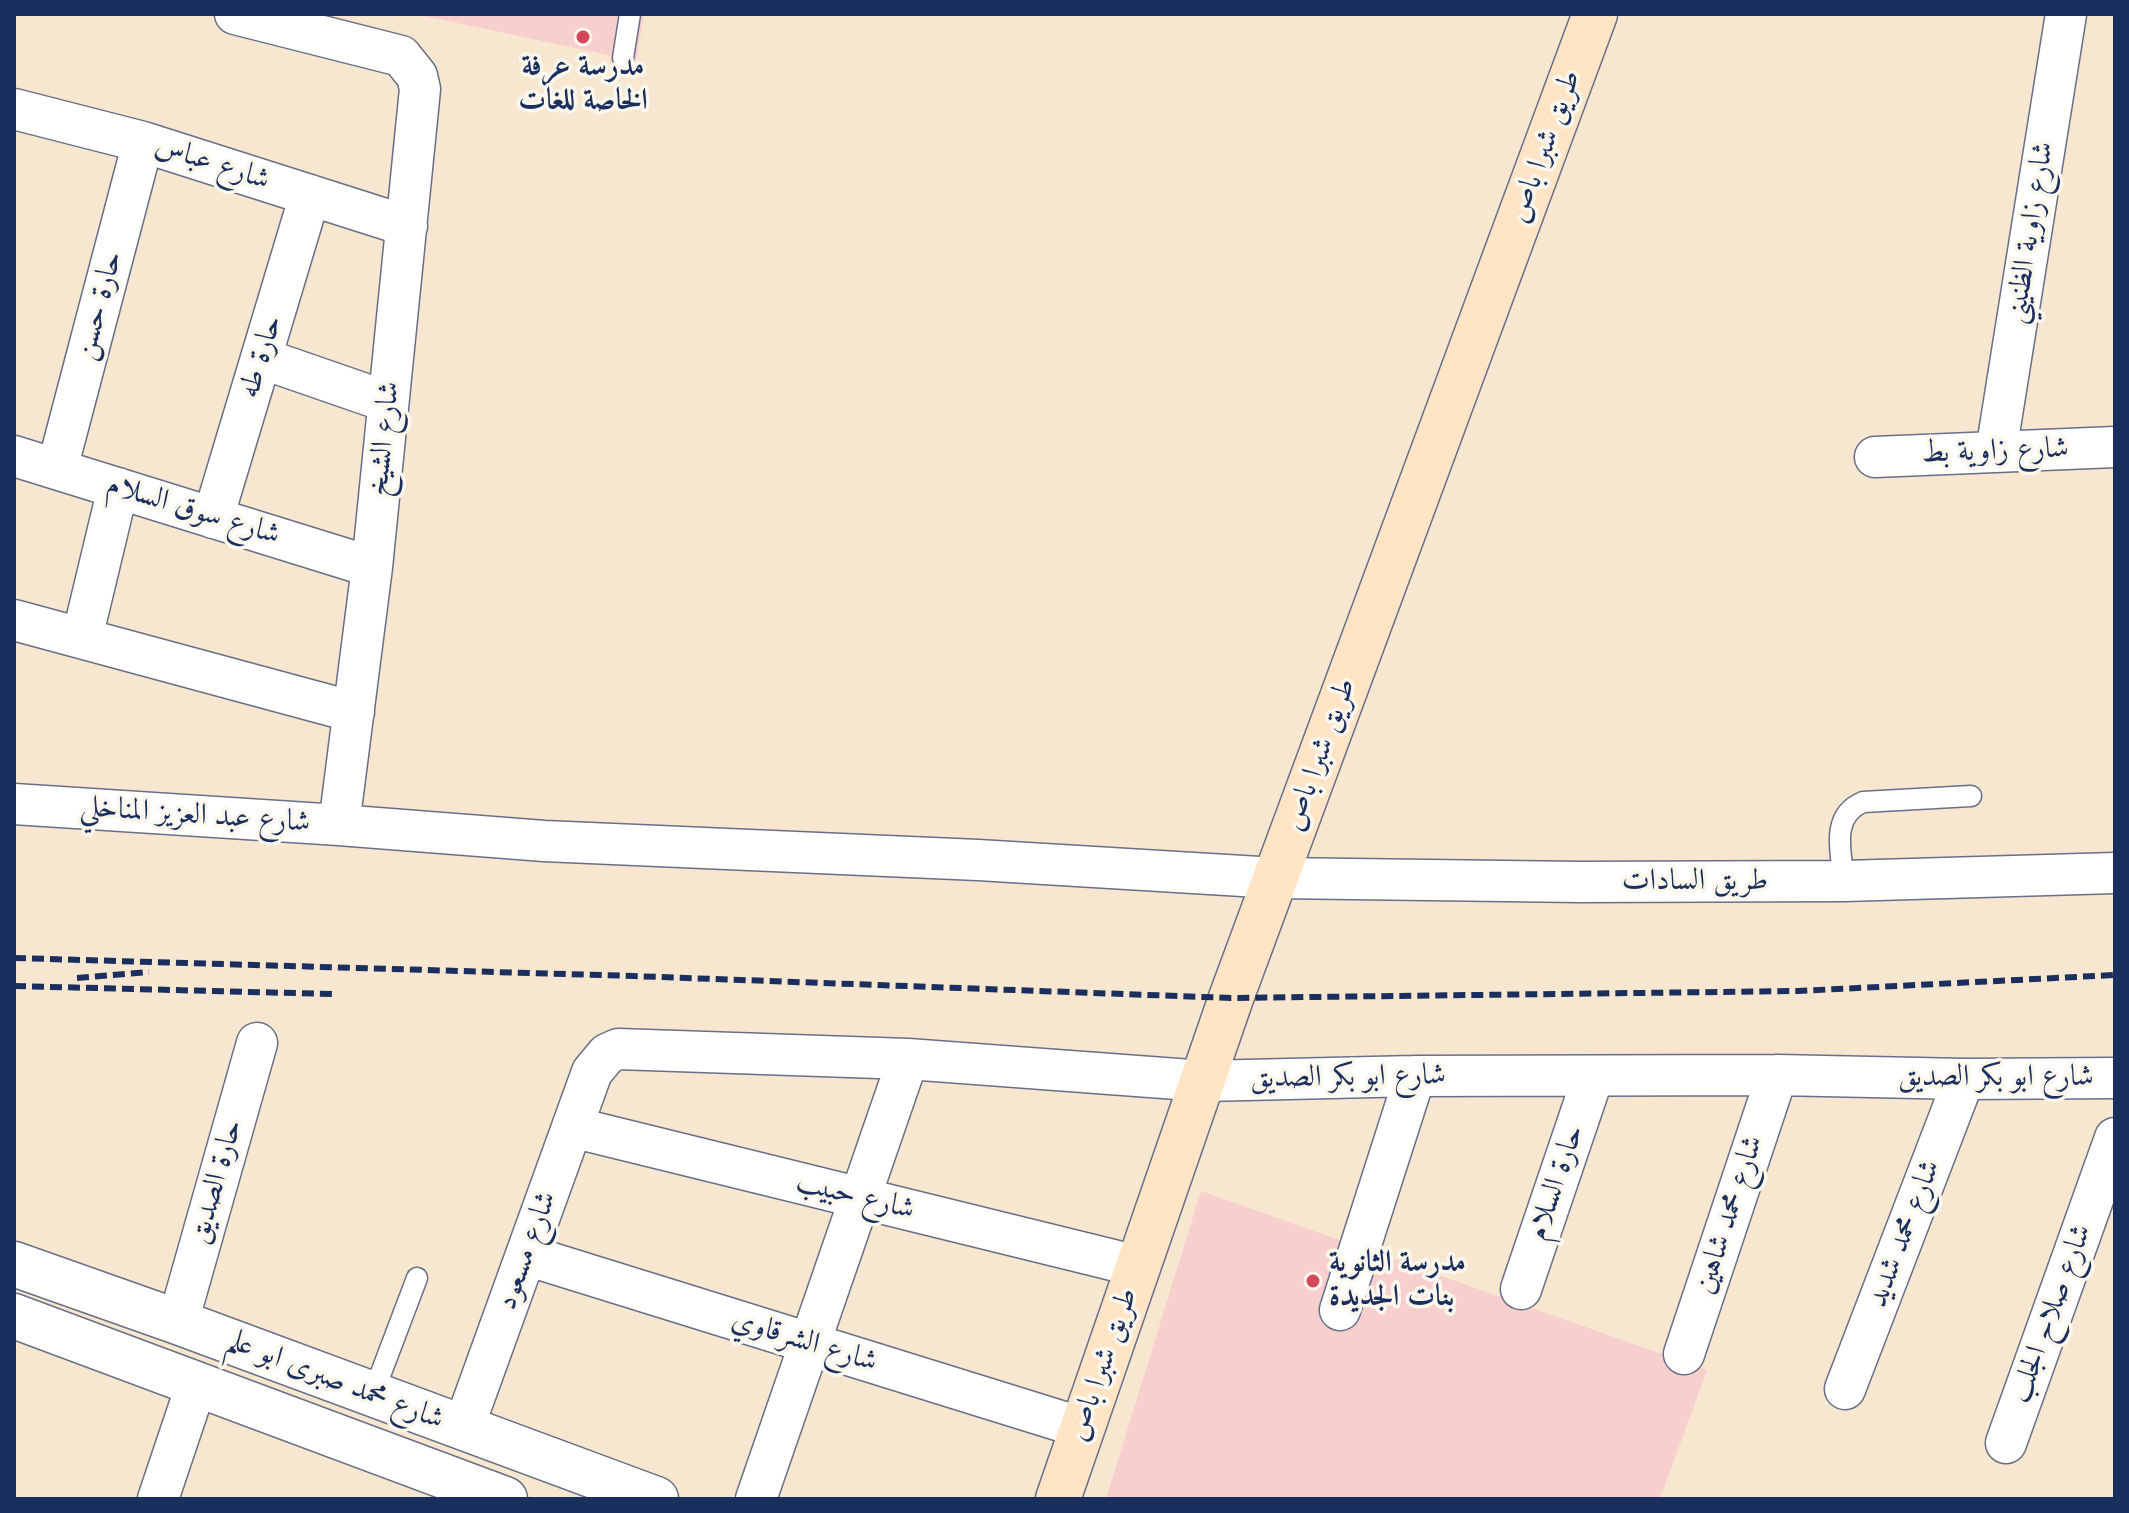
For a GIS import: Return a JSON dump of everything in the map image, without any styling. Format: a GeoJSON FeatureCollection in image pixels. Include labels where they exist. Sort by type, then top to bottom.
{"type":"FeatureCollection","features":[{"type":"Feature","properties":{"kind":"main road","name":"طريق شبرا باص"},"geometry":{"type":"LineString","coordinates":[[1058,1499],[1137,1266],[1276,878],[1595,14]]}},
{"type":"Feature","properties":{"kind":"street","name":"شارع الشيخ"},"geometry":{"type":"LineString","coordinates":[[235,14],[401,56],[417,76],[420,89],[372,567],[341,807]]}},
{"type":"Feature","properties":{"kind":"street","name":"شارع زاوية الظنيني"},"geometry":{"type":"LineString","coordinates":[[1996,452],[2066,14]]}},
{"type":"Feature","properties":{"kind":"street","name":"شارع عباس"},"geometry":{"type":"LineString","coordinates":[[14,109],[143,142],[407,226]]}},
{"type":"Feature","properties":{"kind":"street","name":"حارة حسن"},"geometry":{"type":"LineString","coordinates":[[57,469],[143,142]]}},
{"type":"Feature","properties":{"kind":"street","name":"حارة طه"},"geometry":{"type":"LineString","coordinates":[[213,518],[310,195]]}},
{"type":"Feature","properties":{"kind":"street"},"geometry":{"type":"LineString","coordinates":[[261,358],[388,402]]}},
{"type":"Feature","properties":{"kind":"street","name":"شارع زاوية بط"},"geometry":{"type":"LineString","coordinates":[[1875,457],[2115,447]]}},
{"type":"Feature","properties":{"kind":"street","name":"شارع سوق السلام"},"geometry":{"type":"LineString","coordinates":[[14,456],[372,567]]}},
{"type":"Feature","properties":{"kind":"street"},"geometry":{"type":"LineString","coordinates":[[82,638],[118,488]]}},
{"type":"Feature","properties":{"kind":"street"},"geometry":{"type":"LineString","coordinates":[[14,620],[354,712]]}},
{"type":"Feature","properties":{"kind":"street","name":"شارع عبد العزيز المناخلي"},"geometry":{"type":"LineString","coordinates":[[14,804],[341,807],[544,841],[1276,878]]}},
{"type":"Feature","properties":{"kind":"street","name":"طريق السادات"},"geometry":{"type":"LineString","coordinates":[[1276,878],[1844,881],[2115,873]]}},
{"type":"Feature","properties":{"kind":"street","name":"حارة الصديق"},"geometry":{"type":"LineString","coordinates":[[178,1322],[257,1043]]}},
{"type":"Feature","properties":{"kind":"street","name":"شارع ابو بكر الصديق"},"geometry":{"type":"LineString","coordinates":[[592,1072],[607,1054],[630,1048],[908,1059],[1204,1081],[1415,1076],[2115,1078]]}},
{"type":"Feature","properties":{"kind":"street"},"geometry":{"type":"LineString","coordinates":[[756,1499],[908,1059]]}},
{"type":"Feature","properties":{"kind":"street","name":"شارع مسعود"},"geometry":{"type":"LineString","coordinates":[[463,1429],[592,1072]]}},
{"type":"Feature","properties":{"kind":"street","name":"شارع محمد شاهين"},"geometry":{"type":"LineString","coordinates":[[1684,1354],[1777,1075]]}},
{"type":"Feature","properties":{"kind":"street"},"geometry":{"type":"LineString","coordinates":[[1340,1310],[1415,1076]]}},
{"type":"Feature","properties":{"kind":"street","name":"حارة السلام"},"geometry":{"type":"LineString","coordinates":[[1521,1289],[1593,1077]]}},
{"type":"Feature","properties":{"kind":"street","name":"شارع محمد شديد"},"geometry":{"type":"LineString","coordinates":[[1845,1389],[1964,1079]]}},
{"type":"Feature","properties":{"kind":"street","name":"شارع حبيب"},"geometry":{"type":"LineString","coordinates":[[572,1127],[1137,1266]]}},
{"type":"Feature","properties":{"kind":"street","name":"شارع صلاح الجلب"},"geometry":{"type":"LineString","coordinates":[[2006,1443],[2115,1138]]}},
{"type":"Feature","properties":{"kind":"street","name":"شارع الشرقاوي"},"geometry":{"type":"LineString","coordinates":[[526,1255],[1083,1428]]}},
{"type":"Feature","properties":{"kind":"street","name":"شارع محمد صبرى ابو علم"},"geometry":{"type":"LineString","coordinates":[[14,1264],[656,1499]]}},
{"type":"Feature","properties":{"kind":"street","name":"شارع محمد صبرى ابو علم"},"geometry":{"type":"LineString","coordinates":[[14,1316],[355,1443],[461,1491],[505,1499]]}},
{"type":"Feature","properties":{"kind":"street"},"geometry":{"type":"LineString","coordinates":[[158,1499],[197,1383]]}},
{"type":"Feature","properties":{"kind":"street"},"geometry":{"type":"LineString","coordinates":[[355,1443],[373,1394]]}},
{"type":"Feature","properties":{"kind":"lane"},"geometry":{"type":"LineString","coordinates":[[623,58],[630,14]]}},
{"type":"Feature","properties":{"kind":"lane"},"geometry":{"type":"LineString","coordinates":[[1844,881],[1840,825],[1853,806],[1863,802],[1971,796]]}},
{"type":"Feature","properties":{"kind":"lane"},"geometry":{"type":"LineString","coordinates":[[373,1394],[417,1278]]}},
{"type":"Feature","properties":{"kind":"shaded area","name":"مدرسة عرفة الخاصة للغات"},"geometry":{"type":"Polygon","coordinates":[[[415,14],[644,14],[636,61],[415,14]]]}},
{"type":"Feature","properties":{"kind":"shaded area","name":"مدرسة الثانوية بنات الجديدة"},"geometry":{"type":"Polygon","coordinates":[[[1201,1191],[1707,1370],[1660,1499],[1106,1499],[1201,1191]]]}},
{"type":"Feature","properties":{"kind":"railway"},"geometry":{"type":"LineString","coordinates":[[14,958],[1231,998],[1798,991],[2115,975]]}},
{"type":"Feature","properties":{"kind":"railway"},"geometry":{"type":"LineString","coordinates":[[77,978],[149,972]]}},
{"type":"Feature","properties":{"kind":"railway"},"geometry":{"type":"LineString","coordinates":[[14,986],[332,994]]}},
{"type":"Feature","properties":{"kind":"place","name":"مدرسة عرفة الخاصة للغات"},"geometry":{"type":"Point","coordinates":[583,37]}},
{"type":"Feature","properties":{"kind":"place","name":"مدرسة الثانوية بنات الجديدة"},"geometry":{"type":"Point","coordinates":[1313,1281]}}]}
